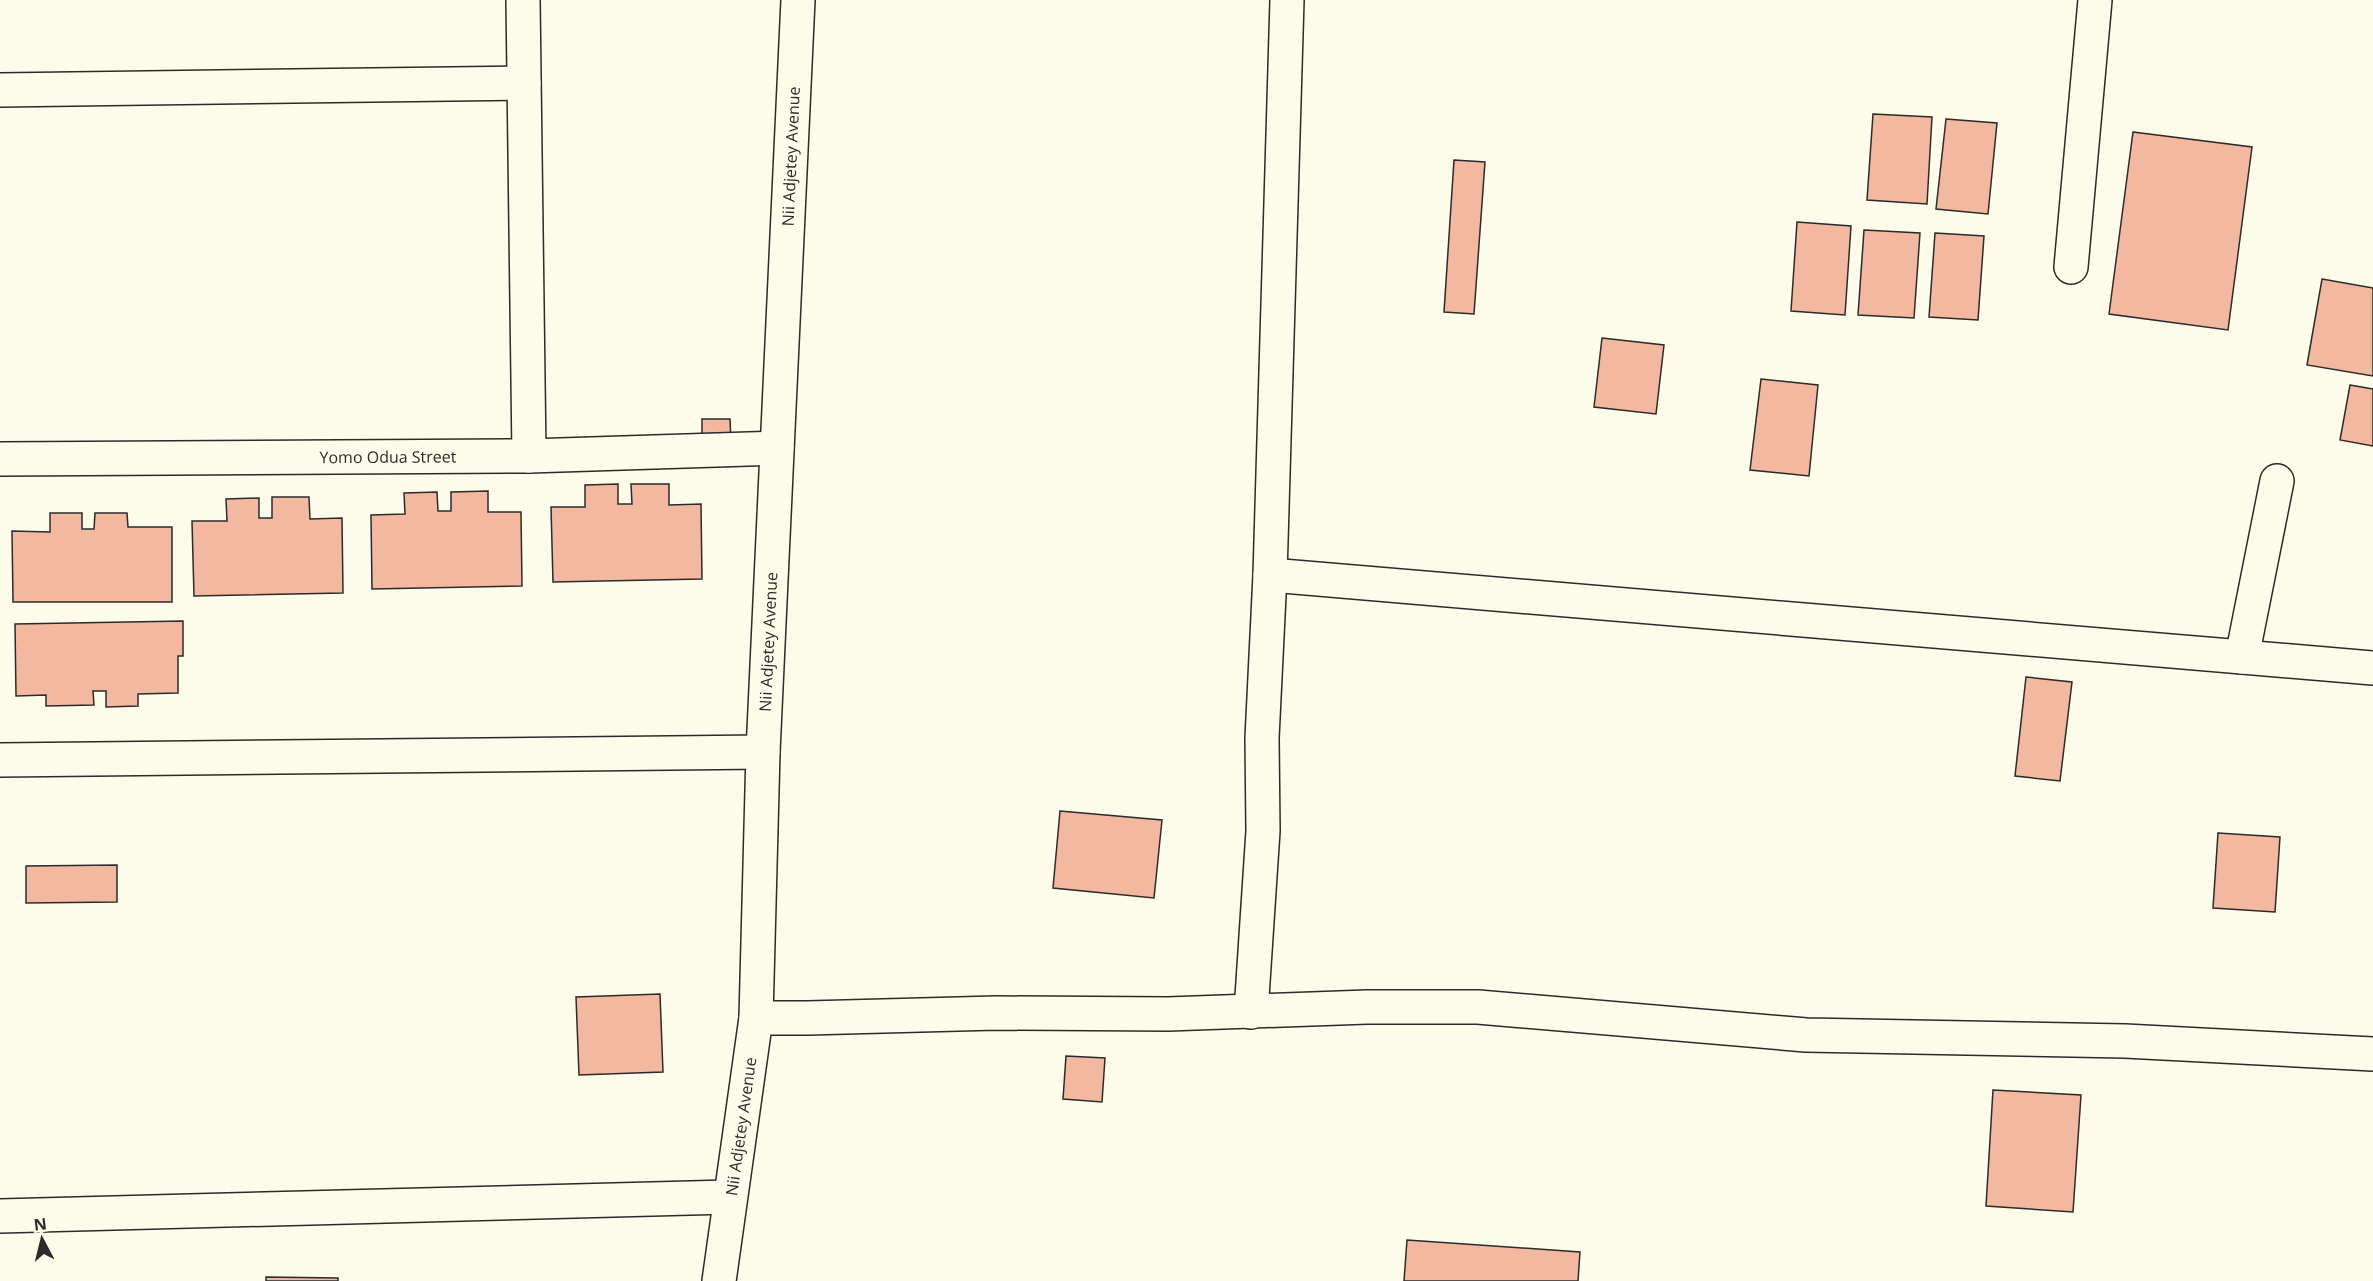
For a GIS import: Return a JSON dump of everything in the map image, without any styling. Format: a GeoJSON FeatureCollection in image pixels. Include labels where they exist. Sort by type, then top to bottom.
{"type":"FeatureCollection","features":[{"type":"Feature","properties":{"kind":"street"},"geometry":{"type":"LineString","coordinates":[[523,0],[529,456]]}},
{"type":"Feature","properties":{"kind":"street","name":"Nii Adjetey Avenue"},"geometry":{"type":"LineString","coordinates":[[719,1281],[756,1018],[763,753],[798,0]]}},
{"type":"Feature","properties":{"kind":"street"},"geometry":{"type":"LineString","coordinates":[[1251,1012],[1263,831],[1262,738],[1270,575],[1287,0]]}},
{"type":"Feature","properties":{"kind":"street"},"geometry":{"type":"LineString","coordinates":[[2071,267],[2095,0]]}},
{"type":"Feature","properties":{"kind":"street"},"geometry":{"type":"LineString","coordinates":[[0,90],[524,83]]}},
{"type":"Feature","properties":{"kind":"street","name":"Yomo Odua Street"},"geometry":{"type":"LineString","coordinates":[[0,459],[529,456],[777,448]]}},
{"type":"Feature","properties":{"kind":"street"},"geometry":{"type":"LineString","coordinates":[[2242,657],[2277,481]]}},
{"type":"Feature","properties":{"kind":"street"},"geometry":{"type":"LineString","coordinates":[[1270,575],[2373,668]]}},
{"type":"Feature","properties":{"kind":"street"},"geometry":{"type":"LineString","coordinates":[[0,760],[763,753]]}},
{"type":"Feature","properties":{"kind":"street"},"geometry":{"type":"LineString","coordinates":[[756,1018],[985,1013],[1251,1012],[1367,1006],[1478,1007],[1806,1035],[2125,1041],[2373,1054]]}},
{"type":"Feature","properties":{"kind":"street"},"geometry":{"type":"LineString","coordinates":[[0,1216],[729,1197]]}},
{"type":"Feature","properties":{"kind":"building"},"geometry":{"type":"Polygon","coordinates":[[[1873,114],[1932,117],[1927,204],[1867,200],[1873,114]]]}},
{"type":"Feature","properties":{"kind":"building"},"geometry":{"type":"Polygon","coordinates":[[[1946,119],[1997,123],[1988,214],[1936,209],[1946,119]]]}},
{"type":"Feature","properties":{"kind":"building"},"geometry":{"type":"Polygon","coordinates":[[[2133,132],[2252,147],[2228,330],[2109,314],[2133,132]]]}},
{"type":"Feature","properties":{"kind":"building"},"geometry":{"type":"Polygon","coordinates":[[[1454,160],[1485,162],[1474,314],[1444,312],[1454,160]]]}},
{"type":"Feature","properties":{"kind":"building"},"geometry":{"type":"Polygon","coordinates":[[[1797,222],[1851,226],[1845,315],[1791,311],[1797,222]]]}},
{"type":"Feature","properties":{"kind":"building"},"geometry":{"type":"Polygon","coordinates":[[[1864,230],[1920,233],[1914,318],[1858,315],[1864,230]]]}},
{"type":"Feature","properties":{"kind":"building"},"geometry":{"type":"Polygon","coordinates":[[[1935,233],[1984,236],[1978,320],[1929,317],[1935,233]]]}},
{"type":"Feature","properties":{"kind":"building"},"geometry":{"type":"Polygon","coordinates":[[[2322,279],[2373,288],[2373,376],[2307,365],[2322,279]]]}},
{"type":"Feature","properties":{"kind":"building"},"geometry":{"type":"Polygon","coordinates":[[[1602,338],[1664,345],[1656,414],[1594,407],[1602,338]]]}},
{"type":"Feature","properties":{"kind":"building"},"geometry":{"type":"Polygon","coordinates":[[[1761,379],[1818,385],[1809,476],[1750,470],[1761,379]]]}},
{"type":"Feature","properties":{"kind":"building"},"geometry":{"type":"Polygon","coordinates":[[[2350,385],[2373,389],[2373,446],[2340,440],[2350,385]]]}},
{"type":"Feature","properties":{"kind":"building"},"geometry":{"type":"Polygon","coordinates":[[[702,419],[730,419],[731,442],[702,443],[702,419]]]}},
{"type":"Feature","properties":{"kind":"building"},"geometry":{"type":"Polygon","coordinates":[[[618,484],[618,504],[632,504],[631,484],[669,484],[669,505],[701,504],[702,579],[553,582],[551,507],[585,507],[585,485],[618,484]]]}},
{"type":"Feature","properties":{"kind":"building"},"geometry":{"type":"Polygon","coordinates":[[[488,491],[488,512],[521,512],[522,586],[372,589],[371,515],[405,514],[404,493],[437,492],[438,511],[451,511],[451,492],[488,491]]]}},
{"type":"Feature","properties":{"kind":"building"},"geometry":{"type":"Polygon","coordinates":[[[272,497],[309,497],[310,519],[342,518],[343,593],[194,596],[192,521],[227,521],[226,499],[259,498],[259,518],[272,518],[272,497]]]}},
{"type":"Feature","properties":{"kind":"building"},"geometry":{"type":"Polygon","coordinates":[[[50,513],[82,513],[82,529],[94,529],[95,513],[127,513],[128,527],[172,527],[172,602],[13,602],[12,531],[50,532],[50,513]]]}},
{"type":"Feature","properties":{"kind":"building"},"geometry":{"type":"Polygon","coordinates":[[[183,621],[183,656],[178,656],[178,693],[138,694],[138,706],[106,707],[106,691],[93,691],[94,705],[46,706],[46,695],[16,696],[15,624],[183,621]]]}},
{"type":"Feature","properties":{"kind":"building"},"geometry":{"type":"Polygon","coordinates":[[[2026,677],[2072,682],[2060,781],[2015,776],[2026,677]]]}},
{"type":"Feature","properties":{"kind":"building"},"geometry":{"type":"Polygon","coordinates":[[[1060,811],[1162,820],[1154,898],[1053,888],[1060,811]]]}},
{"type":"Feature","properties":{"kind":"building"},"geometry":{"type":"Polygon","coordinates":[[[2218,833],[2280,837],[2275,912],[2213,908],[2218,833]]]}},
{"type":"Feature","properties":{"kind":"building"},"geometry":{"type":"Polygon","coordinates":[[[117,865],[117,902],[26,903],[26,866],[117,865]]]}},
{"type":"Feature","properties":{"kind":"building"},"geometry":{"type":"Polygon","coordinates":[[[660,994],[663,1072],[579,1075],[576,997],[660,994]]]}},
{"type":"Feature","properties":{"kind":"building"},"geometry":{"type":"Polygon","coordinates":[[[1066,1056],[1105,1058],[1102,1102],[1063,1099],[1066,1056]]]}},
{"type":"Feature","properties":{"kind":"building"},"geometry":{"type":"Polygon","coordinates":[[[1993,1090],[2081,1095],[2073,1212],[1986,1206],[1993,1090]]]}},
{"type":"Feature","properties":{"kind":"building"},"geometry":{"type":"Polygon","coordinates":[[[1407,1240],[1580,1252],[1578,1281],[1404,1281],[1407,1240]]]}},
{"type":"Feature","properties":{"kind":"building"},"geometry":{"type":"Polygon","coordinates":[[[266,1277],[338,1278],[338,1281],[266,1281],[266,1277]]]}}]}
